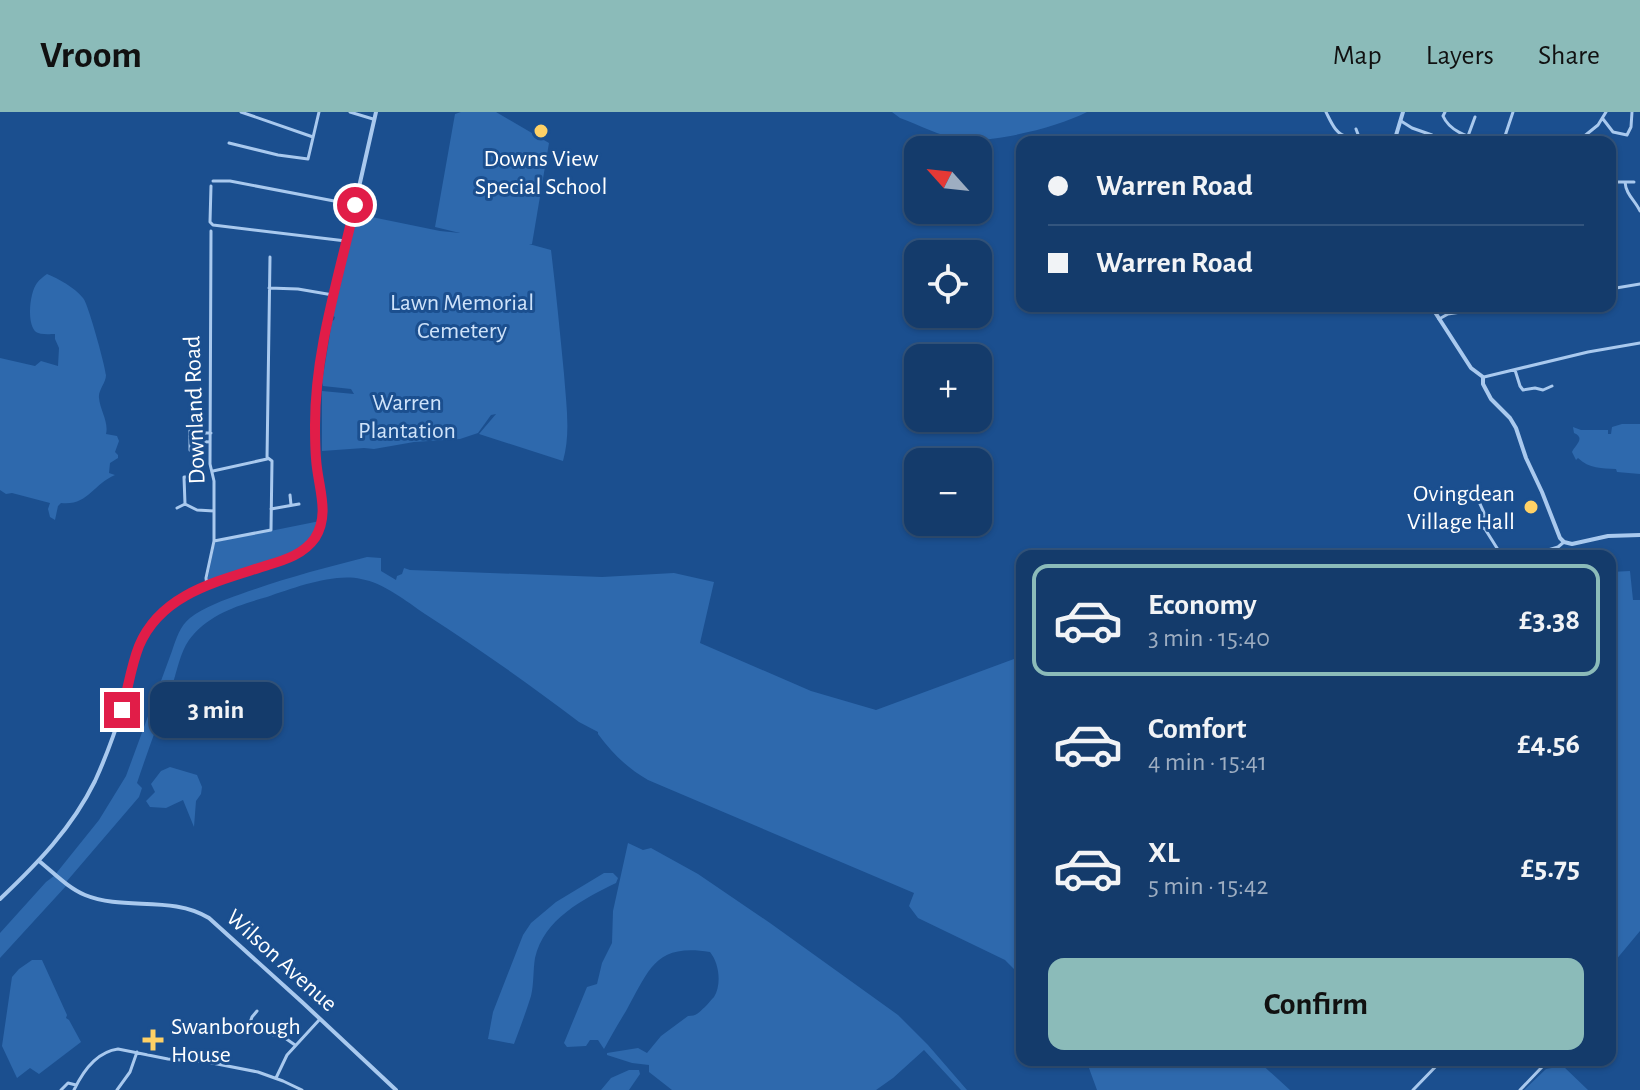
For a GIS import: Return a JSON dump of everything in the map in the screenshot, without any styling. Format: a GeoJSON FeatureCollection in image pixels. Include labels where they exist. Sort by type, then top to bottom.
{"type":"FeatureCollection","features":[{"type":"Feature","properties":{"kind":"street"},"geometry":{"type":"LineString","coordinates":[[241,112],[314,137]]}},
{"type":"Feature","properties":{"kind":"street"},"geometry":{"type":"LineString","coordinates":[[229,143],[308,159],[319,112]]}},
{"type":"Feature","properties":{"kind":"street"},"geometry":{"type":"LineString","coordinates":[[350,112],[374,120]]}},
{"type":"Feature","properties":{"kind":"street"},"geometry":{"type":"LineString","coordinates":[[0,899],[39,861],[72,820],[94,782],[122,710],[135,660],[146,633],[159,615],[191,592],[295,555],[312,542],[321,526],[323,509],[315,410],[321,356],[376,112]]}},
{"type":"Feature","properties":{"kind":"street"},"geometry":{"type":"LineString","coordinates":[[1326,112],[1338,132],[1345,136]]}},
{"type":"Feature","properties":{"kind":"street"},"geometry":{"type":"LineString","coordinates":[[1396,136],[1403,112]]}},
{"type":"Feature","properties":{"kind":"street"},"geometry":{"type":"LineString","coordinates":[[1445,112],[1444,121],[1468,136],[1475,117]]}},
{"type":"Feature","properties":{"kind":"street"},"geometry":{"type":"LineString","coordinates":[[1505,136],[1513,112]]}},
{"type":"Feature","properties":{"kind":"street"},"geometry":{"type":"LineString","coordinates":[[1584,136],[1603,119],[1606,112]]}},
{"type":"Feature","properties":{"kind":"street"},"geometry":{"type":"LineString","coordinates":[[1603,119],[1613,132],[1628,134],[1632,112]]}},
{"type":"Feature","properties":{"kind":"street"},"geometry":{"type":"LineString","coordinates":[[1401,121],[1432,136]]}},
{"type":"Feature","properties":{"kind":"street"},"geometry":{"type":"LineString","coordinates":[[1356,129],[1359,136]]}},
{"type":"Feature","properties":{"kind":"street"},"geometry":{"type":"LineString","coordinates":[[346,241],[211,224],[212,184],[230,181],[355,205]]}},
{"type":"Feature","properties":{"kind":"street"},"geometry":{"type":"LineString","coordinates":[[1618,182],[1634,182]]}},
{"type":"Feature","properties":{"kind":"street"},"geometry":{"type":"LineString","coordinates":[[1625,182],[1628,194],[1638,202],[1640,211]]}},
{"type":"Feature","properties":{"kind":"street","name":"Downland Road"},"geometry":{"type":"LineString","coordinates":[[207,586],[214,541],[214,480],[210,442],[211,231]]}},
{"type":"Feature","properties":{"kind":"street"},"geometry":{"type":"LineString","coordinates":[[267,459],[270,257]]}},
{"type":"Feature","properties":{"kind":"street"},"geometry":{"type":"LineString","coordinates":[[1616,286],[1623,283],[1640,284]]}},
{"type":"Feature","properties":{"kind":"street"},"geometry":{"type":"LineString","coordinates":[[269,288],[334,295]]}},
{"type":"Feature","properties":{"kind":"street"},"geometry":{"type":"LineString","coordinates":[[1435,312],[1471,368],[1483,377],[1640,343]]}},
{"type":"Feature","properties":{"kind":"street"},"geometry":{"type":"LineString","coordinates":[[1439,319],[1462,312]]}},
{"type":"Feature","properties":{"kind":"street"},"geometry":{"type":"LineString","coordinates":[[1515,370],[1522,389],[1535,388],[1543,392],[1552,386]]}},
{"type":"Feature","properties":{"kind":"street"},"geometry":{"type":"LineString","coordinates":[[1483,377],[1491,399],[1516,428],[1560,538],[1564,542],[1575,543],[1608,536],[1640,535]]}},
{"type":"Feature","properties":{"kind":"street"},"geometry":{"type":"LineString","coordinates":[[190,424],[190,450]]}},
{"type":"Feature","properties":{"kind":"street"},"geometry":{"type":"LineString","coordinates":[[191,433],[211,433]]}},
{"type":"Feature","properties":{"kind":"street"},"geometry":{"type":"LineString","coordinates":[[190,441],[210,442]]}},
{"type":"Feature","properties":{"kind":"street"},"geometry":{"type":"LineString","coordinates":[[213,471],[267,459],[272,461],[271,530],[214,541]]}},
{"type":"Feature","properties":{"kind":"street"},"geometry":{"type":"LineString","coordinates":[[179,476],[191,477]]}},
{"type":"Feature","properties":{"kind":"street"},"geometry":{"type":"LineString","coordinates":[[184,477],[185,504]]}},
{"type":"Feature","properties":{"kind":"street"},"geometry":{"type":"LineString","coordinates":[[1476,495],[1485,517],[1481,527],[1498,550]]}},
{"type":"Feature","properties":{"kind":"street"},"geometry":{"type":"LineString","coordinates":[[291,505],[292,497]]}},
{"type":"Feature","properties":{"kind":"street"},"geometry":{"type":"LineString","coordinates":[[185,504],[197,510],[214,511]]}},
{"type":"Feature","properties":{"kind":"street"},"geometry":{"type":"LineString","coordinates":[[177,508],[185,504]]}},
{"type":"Feature","properties":{"kind":"street"},"geometry":{"type":"LineString","coordinates":[[271,509],[299,504]]}},
{"type":"Feature","properties":{"kind":"street"},"geometry":{"type":"LineString","coordinates":[[1548,550],[1564,542]]}},
{"type":"Feature","properties":{"kind":"street","name":"Wilson Avenue"},"geometry":{"type":"LineString","coordinates":[[39,861],[85,896],[122,903],[179,907],[201,913],[219,926],[396,1090]]}},
{"type":"Feature","properties":{"kind":"street"},"geometry":{"type":"LineString","coordinates":[[257,1011],[246,1028],[285,1038],[295,1045]]}},
{"type":"Feature","properties":{"kind":"street"},"geometry":{"type":"LineString","coordinates":[[276,1078],[295,1045],[320,1019]]}},
{"type":"Feature","properties":{"kind":"street"},"geometry":{"type":"LineString","coordinates":[[61,1090],[67,1083],[75,1088],[94,1061],[105,1052],[118,1049],[242,1068],[302,1090]]}},
{"type":"Feature","properties":{"kind":"street"},"geometry":{"type":"LineString","coordinates":[[117,1090],[130,1072],[137,1052]]}},
{"type":"Feature","properties":{"kind":"street"},"geometry":{"type":"LineString","coordinates":[[1413,1090],[1436,1066]]}},
{"type":"Feature","properties":{"kind":"street"},"geometry":{"type":"LineString","coordinates":[[1520,1090],[1541,1066]]}},
{"type":"Feature","properties":{"kind":"green space"},"geometry":{"type":"Polygon","coordinates":[[[496,112],[549,143],[532,244],[529,244],[551,250],[567,407],[567,440],[563,461],[479,434],[496,414],[491,415],[478,433],[460,439],[374,449],[322,451],[322,391],[354,394],[351,389],[323,386],[322,382],[333,316],[357,214],[460,233],[435,227],[455,114],[496,112]]]}},
{"type":"Feature","properties":{"kind":"green space"},"geometry":{"type":"Polygon","coordinates":[[[892,112],[1087,112],[1024,133],[992,138],[992,136],[948,136],[892,112]]]}},
{"type":"Feature","properties":{"kind":"green space"},"geometry":{"type":"Polygon","coordinates":[[[47,274],[71,287],[85,302],[106,375],[99,398],[106,434],[117,436],[119,441],[115,452],[118,458],[110,463],[109,473],[115,475],[84,498],[61,503],[55,520],[50,517],[50,503],[0,490],[0,358],[35,366],[41,361],[58,366],[59,348],[55,334],[36,332],[30,315],[35,287],[47,274]]]}},
{"type":"Feature","properties":{"kind":"green space"},"geometry":{"type":"Polygon","coordinates":[[[1640,424],[1640,474],[1617,472],[1616,469],[1596,467],[1578,458],[1576,460],[1572,452],[1579,437],[1573,427],[1608,430],[1611,434],[1612,427],[1640,424]]]}},
{"type":"Feature","properties":{"kind":"green space"},"geometry":{"type":"Polygon","coordinates":[[[320,521],[307,543],[288,556],[207,582],[215,542],[320,521]]]}},
{"type":"Feature","properties":{"kind":"green space"},"geometry":{"type":"Polygon","coordinates":[[[367,557],[381,558],[381,571],[396,580],[404,568],[602,577],[674,573],[714,582],[700,643],[811,691],[876,710],[1016,658],[1016,971],[1005,960],[918,918],[909,906],[914,893],[648,780],[620,760],[598,732],[579,722],[464,640],[386,588],[370,581],[350,578],[314,582],[245,604],[224,612],[196,631],[183,651],[141,771],[137,783],[142,788],[139,797],[66,886],[0,958],[0,933],[54,876],[99,820],[126,776],[177,637],[187,621],[208,607],[288,579],[367,557]]]}},
{"type":"Feature","properties":{"kind":"green space"},"geometry":{"type":"Polygon","coordinates":[[[1630,571],[1633,600],[1640,600],[1640,931],[1616,960],[1616,572],[1630,571]]]}},
{"type":"Feature","properties":{"kind":"green space"},"geometry":{"type":"Polygon","coordinates":[[[170,767],[197,775],[202,787],[196,801],[194,827],[183,800],[166,808],[150,807],[146,801],[155,792],[151,784],[161,771],[170,767]]]}},
{"type":"Feature","properties":{"kind":"green space"},"geometry":{"type":"Polygon","coordinates":[[[628,843],[643,850],[651,848],[698,874],[898,1015],[967,1090],[961,1090],[924,1050],[876,1090],[672,1090],[649,1072],[649,1065],[607,1055],[638,1048],[647,1053],[661,1036],[705,1007],[714,997],[719,980],[716,962],[710,952],[676,952],[656,963],[604,1049],[598,1040],[590,1040],[586,1046],[567,1047],[564,1043],[587,987],[597,984],[602,963],[612,943],[613,911],[628,843]]]}},
{"type":"Feature","properties":{"kind":"green space"},"geometry":{"type":"Polygon","coordinates":[[[604,873],[613,873],[618,878],[616,883],[566,912],[540,944],[535,958],[531,996],[514,1044],[488,1039],[493,1012],[523,935],[531,923],[556,902],[604,873]]]}},
{"type":"Feature","properties":{"kind":"green space"},"geometry":{"type":"Polygon","coordinates":[[[32,960],[42,960],[66,1018],[81,1042],[39,1074],[30,1068],[17,1078],[2,1046],[12,977],[32,960]]]}},
{"type":"Feature","properties":{"kind":"green space"},"geometry":{"type":"Polygon","coordinates":[[[1088,1066],[1264,1066],[1290,1090],[1097,1090],[1088,1066]]]}},
{"type":"Feature","properties":{"kind":"green space"},"geometry":{"type":"Polygon","coordinates":[[[1563,1066],[1588,1090],[1524,1090],[1546,1069],[1563,1066]]]}},
{"type":"Feature","properties":{"kind":"green space"},"geometry":{"type":"Polygon","coordinates":[[[629,1070],[639,1070],[640,1074],[629,1090],[601,1090],[611,1078],[629,1070]]]}},
{"type":"Feature","properties":{"kind":"place","name":"Downs View Special School"},"geometry":{"type":"Point","coordinates":[541,131]}},
{"type":"Feature","properties":{"kind":"place","name":"Ovingdean Village Hall"},"geometry":{"type":"Point","coordinates":[1531,507]}},
{"type":"Feature","properties":{"kind":"place","name":"Swanborough House"},"geometry":{"type":"Point","coordinates":[153,1040]}},
{"type":"Feature","properties":{"kind":"route"},"geometry":{"type":"LineString","coordinates":[[122,710],[139,647],[148,629],[165,609],[191,592],[295,555],[312,542],[321,526],[323,509],[316,449],[317,389],[325,334],[355,205]]}},
{"type":"Feature","properties":{"kind":"park label","name":"Lawn Memorial Cemetery"},"geometry":{"type":"Point","coordinates":[462,316]}},
{"type":"Feature","properties":{"kind":"park label","name":"Warren Plantation"},"geometry":{"type":"Point","coordinates":[407,416]}}]}
